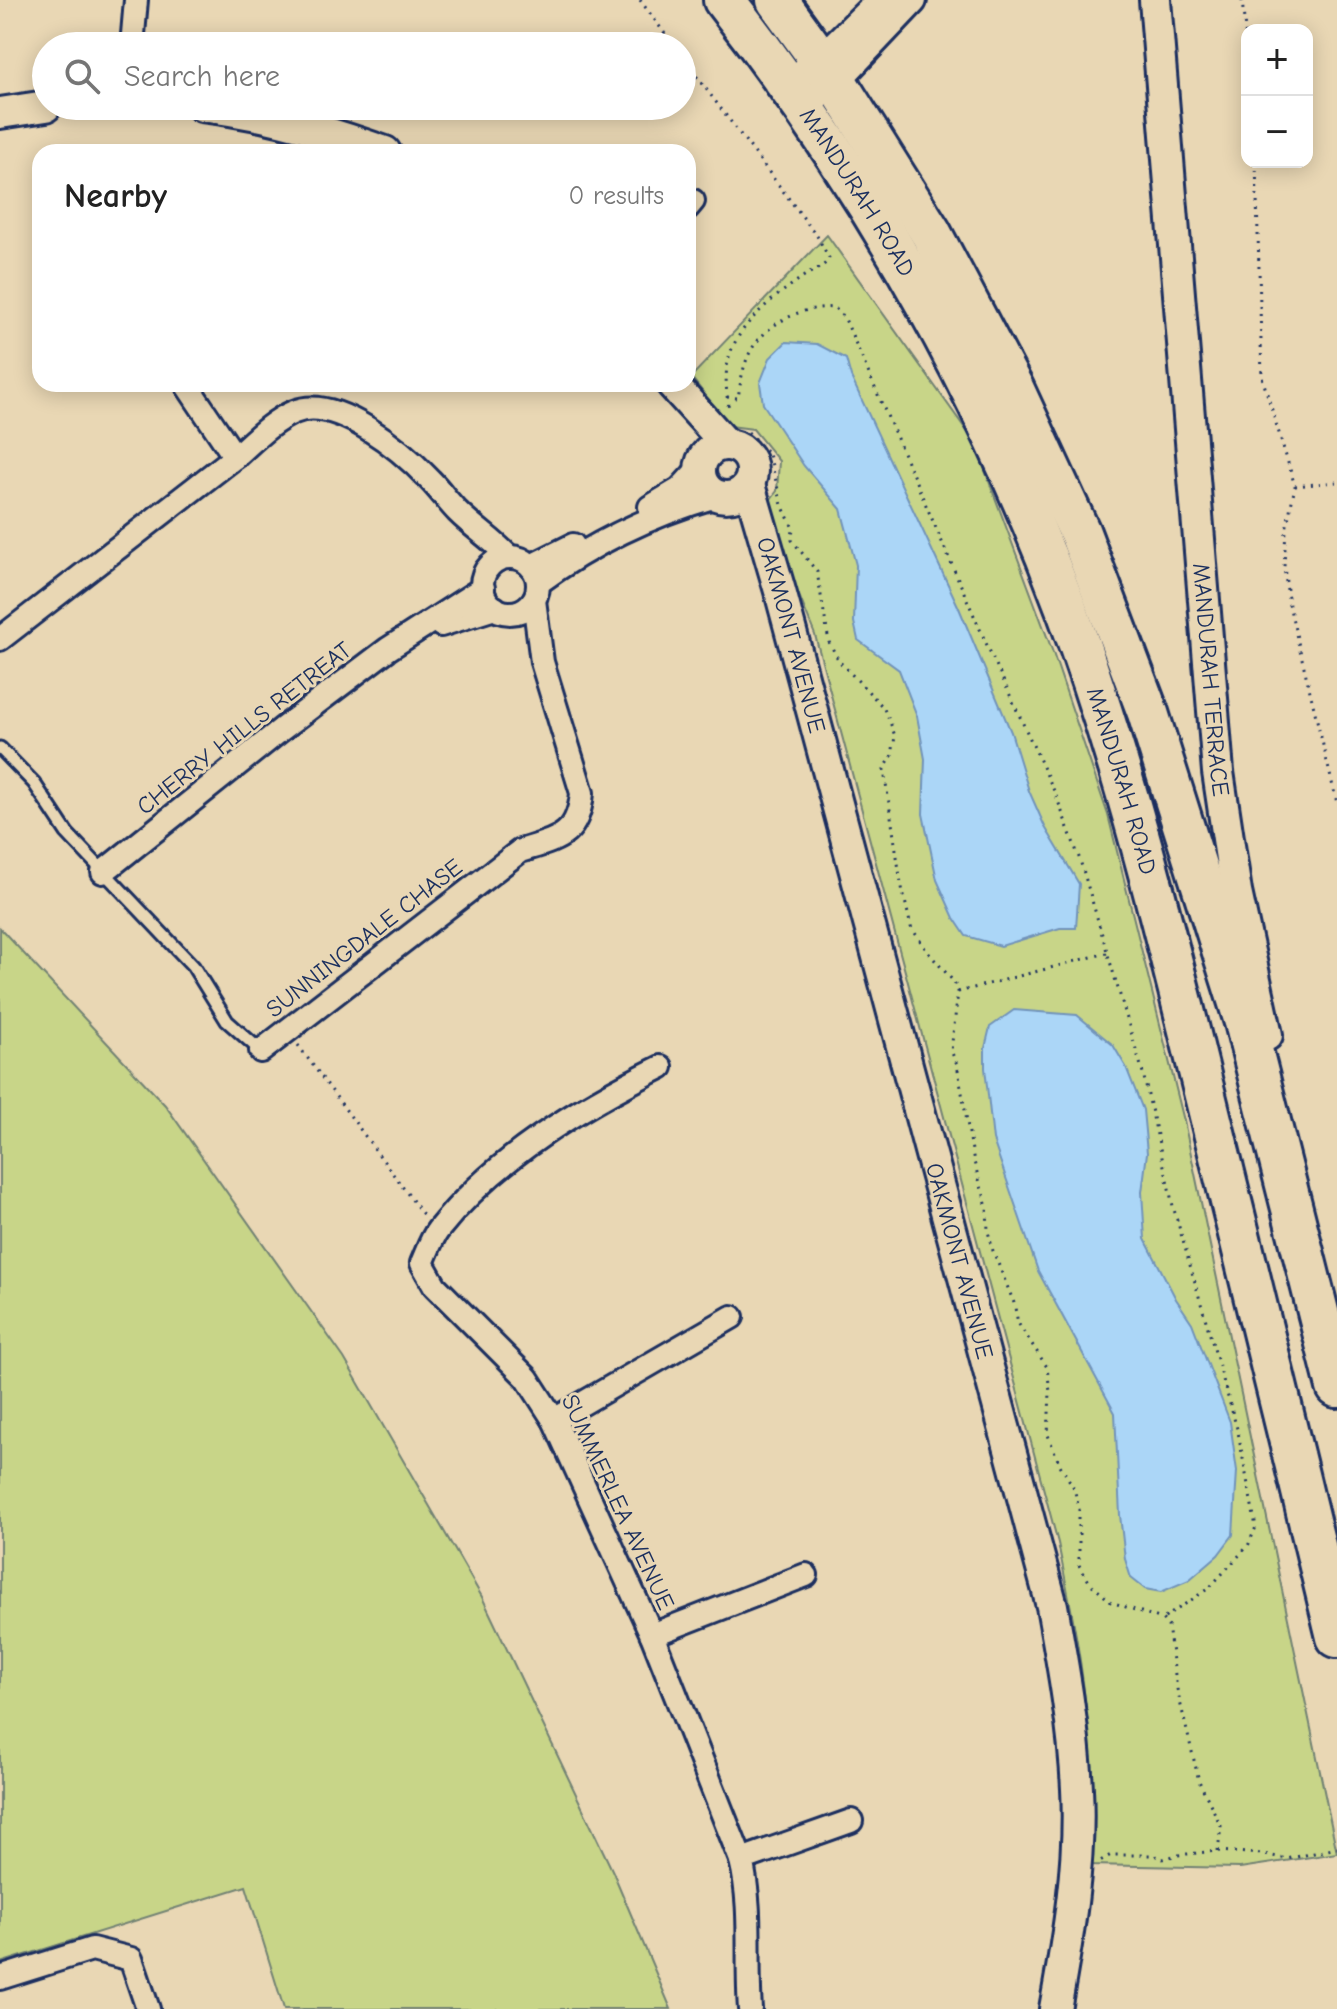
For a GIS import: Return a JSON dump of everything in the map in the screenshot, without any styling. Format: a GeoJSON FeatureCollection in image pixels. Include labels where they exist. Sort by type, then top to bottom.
{"type":"FeatureCollection","features":[{"type":"Feature","properties":{"kind":"highway","name":"MANDURAH ROAD"},"geometry":{"type":"LineString","coordinates":[[724,0],[796,95],[903,263],[984,414],[1030,518],[1094,685],[1121,768],[1164,928],[1337,1637]]}},
{"type":"Feature","properties":{"kind":"highway","name":"MANDURAH ROAD"},"geometry":{"type":"LineString","coordinates":[[777,0],[828,70],[931,233],[1013,388],[1091,560],[1148,713],[1245,1022],[1333,1369]]}},
{"type":"Feature","properties":{"kind":"street"},"geometry":{"type":"LineString","coordinates":[[133,32],[136,0]]}},
{"type":"Feature","properties":{"kind":"street"},"geometry":{"type":"LineString","coordinates":[[828,70],[883,0]]}},
{"type":"Feature","properties":{"kind":"street"},"geometry":{"type":"LineString","coordinates":[[796,95],[911,0]]}},
{"type":"Feature","properties":{"kind":"street","name":"MANDURAH TERRACE"},"geometry":{"type":"LineString","coordinates":[[1155,0],[1218,772],[1236,892],[1292,1147],[1333,1369]]}},
{"type":"Feature","properties":{"kind":"street"},"geometry":{"type":"LineString","coordinates":[[0,113],[32,108]]}},
{"type":"Feature","properties":{"kind":"street"},"geometry":{"type":"LineString","coordinates":[[278,120],[327,131],[363,144]]}},
{"type":"Feature","properties":{"kind":"street"},"geometry":{"type":"LineString","coordinates":[[191,392],[235,457]]}},
{"type":"Feature","properties":{"kind":"street"},"geometry":{"type":"LineString","coordinates":[[0,639],[266,430],[295,411],[315,408],[347,416],[401,453],[430,479],[459,514],[492,539],[493,571],[487,600],[503,611],[525,609],[535,583],[569,560],[663,513],[730,493],[752,474],[749,459],[742,450],[693,439],[677,392]]}},
{"type":"Feature","properties":{"kind":"street"},"geometry":{"type":"LineString","coordinates":[[714,444],[703,484],[730,493]]}},
{"type":"Feature","properties":{"kind":"street"},"geometry":{"type":"LineString","coordinates":[[535,583],[680,489],[714,444]]}},
{"type":"Feature","properties":{"kind":"street","name":"OAKMONT AVENUE"},"geometry":{"type":"LineString","coordinates":[[730,493],[759,524],[780,591],[1052,1606],[1068,1698],[1077,1791],[1073,1894],[1055,2009]]}},
{"type":"Feature","properties":{"kind":"street"},"geometry":{"type":"LineString","coordinates":[[493,571],[521,559],[535,583]]}},
{"type":"Feature","properties":{"kind":"street","name":"CHERRY HILLS RETREAT"},"geometry":{"type":"LineString","coordinates":[[103,872],[282,729],[388,649],[420,631],[493,571]]}},
{"type":"Feature","properties":{"kind":"street","name":"SUNNINGDALE CHASE"},"geometry":{"type":"LineString","coordinates":[[261,1051],[520,851],[571,829],[580,815],[582,793],[542,662],[535,583]]}},
{"type":"Feature","properties":{"kind":"street","name":"SUNNINGDALE CHASE"},"geometry":{"type":"LineString","coordinates":[[503,611],[542,662]]}},
{"type":"Feature","properties":{"kind":"street","name":"CHERRY HILLS RETREAT"},"geometry":{"type":"LineString","coordinates":[[420,631],[503,611]]}},
{"type":"Feature","properties":{"kind":"street","name":"SUMMERLEA AVENUE"},"geometry":{"type":"LineString","coordinates":[[661,1067],[612,1091],[521,1151],[480,1185],[436,1232],[422,1263],[435,1286],[527,1378],[554,1420],[652,1635],[741,1860],[748,1888],[747,1973],[750,2009]]}},
{"type":"Feature","properties":{"kind":"street"},"geometry":{"type":"LineString","coordinates":[[554,1420],[732,1317]]}},
{"type":"Feature","properties":{"kind":"street"},"geometry":{"type":"LineString","coordinates":[[652,1635],[806,1575]]}},
{"type":"Feature","properties":{"kind":"street"},"geometry":{"type":"LineString","coordinates":[[741,1860],[851,1821]]}},
{"type":"Feature","properties":{"kind":"street"},"geometry":{"type":"LineString","coordinates":[[0,1978],[92,1949],[131,1959],[148,2009]]}},
{"type":"Feature","properties":{"kind":"lane","name":"SUNNINGDALE CHASE"},"geometry":{"type":"LineString","coordinates":[[0,748],[34,783],[67,833],[193,966],[227,1021],[261,1051]]}},
{"type":"Feature","properties":{"kind":"path"},"geometry":{"type":"LineString","coordinates":[[640,0],[664,32]]}},
{"type":"Feature","properties":{"kind":"path"},"geometry":{"type":"LineString","coordinates":[[1242,0],[1244,24]]}},
{"type":"Feature","properties":{"kind":"path"},"geometry":{"type":"LineString","coordinates":[[696,76],[817,236],[829,258],[826,265],[812,271],[775,299],[734,343],[727,367],[727,397],[714,444]]}},
{"type":"Feature","properties":{"kind":"path"},"geometry":{"type":"LineString","coordinates":[[1256,168],[1262,377],[1295,486],[1286,530],[1284,567],[1289,605],[1337,803]]}},
{"type":"Feature","properties":{"kind":"path"},"geometry":{"type":"LineString","coordinates":[[727,397],[738,398],[751,351],[776,323],[824,307],[835,308],[845,319],[1055,793],[1094,900],[1143,1073],[1173,1206],[1238,1432],[1256,1527],[1248,1546],[1209,1588],[1162,1619]]}},
{"type":"Feature","properties":{"kind":"path"},"geometry":{"type":"LineString","coordinates":[[714,444],[740,425],[769,454],[782,505],[793,528],[792,540],[817,572],[829,642],[839,661],[883,707],[890,722],[895,736],[892,756],[884,770],[901,883],[911,927],[954,982],[958,992],[951,1051],[957,1064],[974,1162],[987,1207],[988,1231],[1018,1323],[1047,1367],[1050,1392],[1048,1435],[1060,1465],[1074,1488],[1079,1509],[1079,1565],[1090,1583],[1111,1602],[1162,1619],[1168,1626],[1177,1689],[1199,1781],[1221,1826],[1218,1851]]}},
{"type":"Feature","properties":{"kind":"path"},"geometry":{"type":"LineString","coordinates":[[1295,486],[1337,482]]}},
{"type":"Feature","properties":{"kind":"path"},"geometry":{"type":"LineString","coordinates":[[958,992],[1107,953]]}},
{"type":"Feature","properties":{"kind":"path"},"geometry":{"type":"LineString","coordinates":[[287,1030],[436,1232]]}},
{"type":"Feature","properties":{"kind":"path"},"geometry":{"type":"LineString","coordinates":[[1095,1860],[1102,1861],[1111,1855],[1154,1855],[1163,1859],[1218,1851],[1287,1859],[1337,1848]]}},
{"type":"Feature","properties":{"kind":"green space"},"geometry":{"type":"Polygon","coordinates":[[[827,235],[974,441],[1052,650],[1108,815],[1184,1121],[1337,1853],[1240,1868],[1089,1865],[1089,1759],[1085,1701],[1076,1633],[1058,1543],[815,635],[764,508],[777,491],[779,461],[753,429],[730,426],[696,383],[696,372],[827,235]]]}},
{"type":"Feature","properties":{"kind":"green space"},"geometry":{"type":"Polygon","coordinates":[[[0,928],[165,1105],[344,1358],[482,1597],[613,1872],[671,2009],[284,2009],[246,1886],[0,1963],[0,928]]]}},
{"type":"Feature","properties":{"kind":"water"},"geometry":{"type":"Polygon","coordinates":[[[786,342],[817,344],[846,359],[851,377],[959,608],[1011,732],[1029,791],[1045,827],[1079,884],[1076,928],[1060,928],[1001,946],[966,936],[954,918],[937,880],[923,814],[925,759],[917,716],[899,670],[858,640],[854,622],[856,565],[841,509],[804,466],[763,404],[760,383],[770,358],[786,342]]]}},
{"type":"Feature","properties":{"kind":"water"},"geometry":{"type":"Polygon","coordinates":[[[1014,1010],[1077,1015],[1113,1045],[1126,1067],[1143,1110],[1147,1153],[1142,1192],[1145,1239],[1192,1323],[1230,1422],[1237,1471],[1233,1535],[1218,1555],[1189,1580],[1161,1592],[1145,1589],[1131,1578],[1125,1559],[1120,1515],[1115,1413],[1038,1271],[993,1140],[985,1048],[990,1027],[1014,1010]]]}}]}
